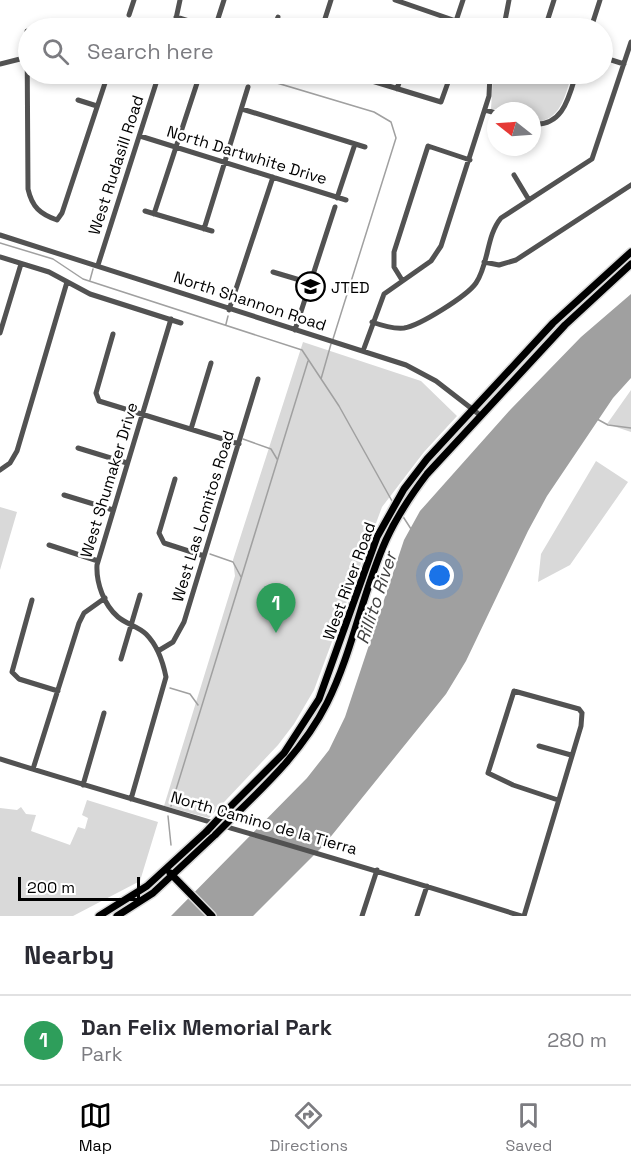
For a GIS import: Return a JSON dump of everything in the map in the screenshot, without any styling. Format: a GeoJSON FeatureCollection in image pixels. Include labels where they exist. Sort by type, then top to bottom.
{"type":"FeatureCollection","features":[{"type":"Feature","properties":{"kind":"main road","name":"West River Road"},"geometry":{"type":"LineString","coordinates":[[99,916],[122,903],[166,869],[278,760],[313,709],[330,674],[377,537],[398,499],[427,459],[554,323],[631,252]]}},
{"type":"Feature","properties":{"kind":"main road","name":"West River Road"},"geometry":{"type":"LineString","coordinates":[[117,916],[153,893],[279,772],[321,714],[341,671],[374,572],[403,507],[427,474],[480,415],[565,325],[631,264]]}},
{"type":"Feature","properties":{"kind":"main road"},"geometry":{"type":"LineString","coordinates":[[313,709],[321,714]]}},
{"type":"Feature","properties":{"kind":"main road"},"geometry":{"type":"LineString","coordinates":[[166,869],[212,916]]}},
{"type":"Feature","properties":{"kind":"main road"},"geometry":{"type":"LineString","coordinates":[[122,903],[127,910]]}},
{"type":"Feature","properties":{"kind":"street"},"geometry":{"type":"LineString","coordinates":[[129,15],[134,0]]}},
{"type":"Feature","properties":{"kind":"street"},"geometry":{"type":"LineString","coordinates":[[179,18],[176,17],[180,0]]}},
{"type":"Feature","properties":{"kind":"street"},"geometry":{"type":"LineString","coordinates":[[217,18],[224,0]]}},
{"type":"Feature","properties":{"kind":"street"},"geometry":{"type":"LineString","coordinates":[[325,18],[330,0]]}},
{"type":"Feature","properties":{"kind":"street"},"geometry":{"type":"LineString","coordinates":[[395,0],[415,3],[449,18]]}},
{"type":"Feature","properties":{"kind":"street"},"geometry":{"type":"LineString","coordinates":[[457,18],[463,0]]}},
{"type":"Feature","properties":{"kind":"street"},"geometry":{"type":"LineString","coordinates":[[506,18],[509,0]]}},
{"type":"Feature","properties":{"kind":"street"},"geometry":{"type":"LineString","coordinates":[[548,18],[554,0]]}},
{"type":"Feature","properties":{"kind":"street"},"geometry":{"type":"LineString","coordinates":[[594,18],[600,0]]}},
{"type":"Feature","properties":{"kind":"street"},"geometry":{"type":"LineString","coordinates":[[372,322],[392,328],[411,327],[470,290],[476,283],[498,222],[592,159],[631,42]]}},
{"type":"Feature","properties":{"kind":"street"},"geometry":{"type":"LineString","coordinates":[[0,64],[18,60]]}},
{"type":"Feature","properties":{"kind":"street"},"geometry":{"type":"LineString","coordinates":[[613,60],[624,64]]}},
{"type":"Feature","properties":{"kind":"street"},"geometry":{"type":"LineString","coordinates":[[28,84],[28,189],[31,201],[37,210],[57,220],[62,213],[105,84]]}},
{"type":"Feature","properties":{"kind":"street","name":"West Rudasill Road"},"geometry":{"type":"LineString","coordinates":[[98,265],[156,84]]}},
{"type":"Feature","properties":{"kind":"street"},"geometry":{"type":"LineString","coordinates":[[154,214],[197,84]]}},
{"type":"Feature","properties":{"kind":"street"},"geometry":{"type":"LineString","coordinates":[[382,84],[441,102],[447,84]]}},
{"type":"Feature","properties":{"kind":"street"},"geometry":{"type":"LineString","coordinates":[[397,89],[399,84]]}},
{"type":"Feature","properties":{"kind":"street"},"geometry":{"type":"LineString","coordinates":[[363,351],[384,294],[431,261],[441,246],[470,160],[490,92],[490,84]]}},
{"type":"Feature","properties":{"kind":"street"},"geometry":{"type":"LineString","coordinates":[[541,124],[559,115],[566,104],[573,84]]}},
{"type":"Feature","properties":{"kind":"street"},"geometry":{"type":"LineString","coordinates":[[204,229],[249,87]]}},
{"type":"Feature","properties":{"kind":"street"},"geometry":{"type":"LineString","coordinates":[[78,100],[97,106]]}},
{"type":"Feature","properties":{"kind":"street"},"geometry":{"type":"LineString","coordinates":[[242,109],[365,147]]}},
{"type":"Feature","properties":{"kind":"street","name":"North Dartwhite Drive"},"geometry":{"type":"LineString","coordinates":[[140,136],[346,200]]}},
{"type":"Feature","properties":{"kind":"street"},"geometry":{"type":"LineString","coordinates":[[337,198],[355,144]]}},
{"type":"Feature","properties":{"kind":"street"},"geometry":{"type":"LineString","coordinates":[[402,280],[394,267],[394,252],[428,146],[470,160]]}},
{"type":"Feature","properties":{"kind":"street"},"geometry":{"type":"LineString","coordinates":[[513,175],[529,200]]}},
{"type":"Feature","properties":{"kind":"street"},"geometry":{"type":"LineString","coordinates":[[229,310],[273,177]]}},
{"type":"Feature","properties":{"kind":"street"},"geometry":{"type":"LineString","coordinates":[[484,262],[499,265],[516,260],[631,185]]}},
{"type":"Feature","properties":{"kind":"street"},"geometry":{"type":"LineString","coordinates":[[296,330],[335,207]]}},
{"type":"Feature","properties":{"kind":"street"},"geometry":{"type":"LineString","coordinates":[[145,211],[212,231]]}},
{"type":"Feature","properties":{"kind":"street","name":"North Shannon Road"},"geometry":{"type":"LineString","coordinates":[[0,235],[406,365],[436,381],[480,415]]}},
{"type":"Feature","properties":{"kind":"street"},"geometry":{"type":"LineString","coordinates":[[0,257],[49,272],[90,294],[181,322]]}},
{"type":"Feature","properties":{"kind":"street"},"geometry":{"type":"LineString","coordinates":[[0,333],[21,264]]}},
{"type":"Feature","properties":{"kind":"street"},"geometry":{"type":"LineString","coordinates":[[273,272],[310,283]]}},
{"type":"Feature","properties":{"kind":"street"},"geometry":{"type":"LineString","coordinates":[[0,470],[10,463],[17,451],[67,282]]}},
{"type":"Feature","properties":{"kind":"street","name":"West Shumaker Drive"},"geometry":{"type":"LineString","coordinates":[[131,799],[166,677],[158,651],[144,632],[119,618],[105,598],[96,579],[98,561],[171,319]]}},
{"type":"Feature","properties":{"kind":"street"},"geometry":{"type":"LineString","coordinates":[[113,334],[95,399],[239,444]]}},
{"type":"Feature","properties":{"kind":"street"},"geometry":{"type":"LineString","coordinates":[[191,429],[211,363]]}},
{"type":"Feature","properties":{"kind":"street","name":"West Las Lomitos Road"},"geometry":{"type":"LineString","coordinates":[[158,651],[173,642],[180,634],[258,379]]}},
{"type":"Feature","properties":{"kind":"street"},"geometry":{"type":"LineString","coordinates":[[78,448],[128,464]]}},
{"type":"Feature","properties":{"kind":"street"},"geometry":{"type":"LineString","coordinates":[[176,479],[159,533],[159,541],[204,556]]}},
{"type":"Feature","properties":{"kind":"street"},"geometry":{"type":"LineString","coordinates":[[64,495],[113,510]]}},
{"type":"Feature","properties":{"kind":"street"},"geometry":{"type":"LineString","coordinates":[[49,545],[98,561]]}},
{"type":"Feature","properties":{"kind":"street"},"geometry":{"type":"LineString","coordinates":[[121,659],[140,595]]}},
{"type":"Feature","properties":{"kind":"street"},"geometry":{"type":"LineString","coordinates":[[33,769],[79,623],[84,613],[105,598]]}},
{"type":"Feature","properties":{"kind":"street"},"geometry":{"type":"LineString","coordinates":[[32,600],[11,675],[58,691]]}},
{"type":"Feature","properties":{"kind":"street"},"geometry":{"type":"LineString","coordinates":[[522,916],[558,800],[584,712],[513,689],[487,773],[513,785],[558,800]]}},
{"type":"Feature","properties":{"kind":"street"},"geometry":{"type":"LineString","coordinates":[[83,785],[104,713]]}},
{"type":"Feature","properties":{"kind":"street"},"geometry":{"type":"LineString","coordinates":[[539,746],[571,755]]}},
{"type":"Feature","properties":{"kind":"street","name":"North Camino de la Tierra"},"geometry":{"type":"LineString","coordinates":[[0,759],[377,870],[522,916]]}},
{"type":"Feature","properties":{"kind":"street"},"geometry":{"type":"LineString","coordinates":[[362,916],[377,870]]}},
{"type":"Feature","properties":{"kind":"street"},"geometry":{"type":"LineString","coordinates":[[417,916],[427,886]]}},
{"type":"Feature","properties":{"kind":"shaded area"},"geometry":{"type":"Polygon","coordinates":[[[492,84],[569,84],[556,113],[542,121],[541,102],[491,102],[492,84]]]}},
{"type":"Feature","properties":{"kind":"shaded area"},"geometry":{"type":"Polygon","coordinates":[[[631,294],[631,378],[613,398],[547,496],[466,661],[446,694],[324,845],[253,916],[171,916],[307,778],[329,750],[345,717],[404,540],[420,511],[511,409],[581,337],[631,294]]]}},
{"type":"Feature","properties":{"kind":"shaded area"},"geometry":{"type":"Polygon","coordinates":[[[303,342],[421,381],[457,416],[424,452],[382,507],[314,690],[294,724],[278,745],[209,818],[164,806],[235,576],[233,560],[303,342]]]}},
{"type":"Feature","properties":{"kind":"shaded area"},"geometry":{"type":"Polygon","coordinates":[[[631,390],[631,432],[607,424],[631,390]]]}},
{"type":"Feature","properties":{"kind":"shaded area"},"geometry":{"type":"Polygon","coordinates":[[[596,461],[628,482],[570,565],[538,582],[541,554],[596,461]]]}},
{"type":"Feature","properties":{"kind":"shaded area"},"geometry":{"type":"Polygon","coordinates":[[[0,507],[17,512],[0,570],[0,507]]]}},
{"type":"Feature","properties":{"kind":"shaded area"},"geometry":{"type":"Polygon","coordinates":[[[87,800],[158,822],[140,881],[73,916],[0,916],[0,808],[17,810],[21,807],[26,814],[36,815],[31,831],[70,845],[78,827],[85,829],[88,818],[82,815],[87,800]]]}},
{"type":"Feature","properties":{"kind":"waterway"},"geometry":{"type":"LineString","coordinates":[[280,84],[374,112],[391,122],[396,138],[333,339]]}},
{"type":"Feature","properties":{"kind":"waterway"},"geometry":{"type":"LineString","coordinates":[[0,243],[53,259],[83,279],[302,350],[339,406],[392,501]]}},
{"type":"Feature","properties":{"kind":"waterway"},"geometry":{"type":"LineString","coordinates":[[90,280],[93,269]]}},
{"type":"Feature","properties":{"kind":"waterway"},"geometry":{"type":"LineString","coordinates":[[226,324],[228,316]]}},
{"type":"Feature","properties":{"kind":"waterway"},"geometry":{"type":"LineString","coordinates":[[321,379],[331,344]]}},
{"type":"Feature","properties":{"kind":"waterway"},"geometry":{"type":"LineString","coordinates":[[171,806],[308,361]]}},
{"type":"Feature","properties":{"kind":"waterway"},"geometry":{"type":"LineString","coordinates":[[597,419],[608,425],[631,428]]}},
{"type":"Feature","properties":{"kind":"waterway"},"geometry":{"type":"LineString","coordinates":[[243,439],[271,449],[277,459]]}},
{"type":"Feature","properties":{"kind":"waterway"},"geometry":{"type":"LineString","coordinates":[[402,515],[411,529]]}},
{"type":"Feature","properties":{"kind":"waterway"},"geometry":{"type":"LineString","coordinates":[[210,554],[233,562],[241,577]]}},
{"type":"Feature","properties":{"kind":"waterway"},"geometry":{"type":"LineString","coordinates":[[170,688],[190,694],[198,705]]}},
{"type":"Feature","properties":{"kind":"waterway"},"geometry":{"type":"LineString","coordinates":[[168,816],[171,845]]}},
{"type":"Feature","properties":{"kind":"place","name":"JTED"},"geometry":{"type":"Point","coordinates":[310,287]}},
{"type":"Feature","properties":{"kind":"place","name":"Dan Felix Memorial Park"},"geometry":{"type":"Point","coordinates":[276,633]}},
{"type":"Feature","properties":{"kind":"water label","name":"Rillito River"},"geometry":{"type":"Point","coordinates":[376,598]}}]}
